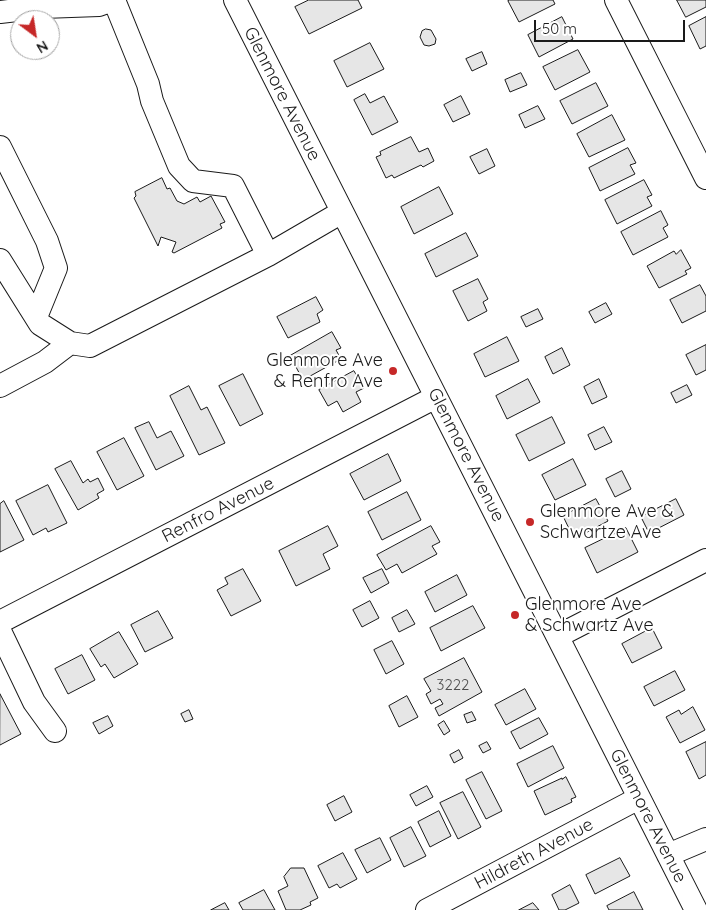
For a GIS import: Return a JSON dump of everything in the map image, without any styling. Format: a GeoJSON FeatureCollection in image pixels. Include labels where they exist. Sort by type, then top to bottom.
{"type":"FeatureCollection","features":[{"type":"Feature","properties":{"kind":"street"},"geometry":{"type":"LineString","coordinates":[[0,12],[43,7],[99,5],[113,0],[179,166],[193,181],[233,186],[268,255]]}},
{"type":"Feature","properties":{"kind":"street","name":"Glenmore Avenue"},"geometry":{"type":"LineString","coordinates":[[235,0],[696,910]]}},
{"type":"Feature","properties":{"kind":"street"},"geometry":{"type":"LineString","coordinates":[[616,0],[706,178]]}},
{"type":"Feature","properties":{"kind":"street"},"geometry":{"type":"LineString","coordinates":[[0,147],[46,241],[56,268],[36,317]]}},
{"type":"Feature","properties":{"kind":"street"},"geometry":{"type":"LineString","coordinates":[[0,260],[40,324],[70,344],[90,346],[268,255],[342,212]]}},
{"type":"Feature","properties":{"kind":"street"},"geometry":{"type":"LineString","coordinates":[[0,386],[45,362],[70,344]]}},
{"type":"Feature","properties":{"kind":"street","name":"Renfro Avenue"},"geometry":{"type":"LineString","coordinates":[[0,622],[436,397]]}},
{"type":"Feature","properties":{"kind":"street"},"geometry":{"type":"LineString","coordinates":[[558,636],[706,560]]}},
{"type":"Feature","properties":{"kind":"street"},"geometry":{"type":"LineString","coordinates":[[0,631],[34,702],[55,731]]}},
{"type":"Feature","properties":{"kind":"street","name":"Hildreth Avenue"},"geometry":{"type":"LineString","coordinates":[[427,910],[639,798]]}},
{"type":"Feature","properties":{"kind":"street"},"geometry":{"type":"LineString","coordinates":[[668,855],[706,839]]}},
{"type":"Feature","properties":{"kind":"building"},"geometry":{"type":"Polygon","coordinates":[[[309,0],[358,0],[362,8],[309,34],[295,7],[309,0]]]}},
{"type":"Feature","properties":{"kind":"building"},"geometry":{"type":"Polygon","coordinates":[[[553,0],[555,4],[519,22],[508,1],[553,0]]]}},
{"type":"Feature","properties":{"kind":"building"},"geometry":{"type":"Polygon","coordinates":[[[677,0],[706,0],[706,7],[686,17],[677,0]]]}},
{"type":"Feature","properties":{"kind":"building"},"geometry":{"type":"Polygon","coordinates":[[[562,17],[573,39],[539,57],[528,35],[562,17]]]}},
{"type":"Feature","properties":{"kind":"building"},"geometry":{"type":"Polygon","coordinates":[[[706,17],[706,46],[700,49],[689,26],[706,17]]]}},
{"type":"Feature","properties":{"kind":"building"},"geometry":{"type":"Polygon","coordinates":[[[426,29],[431,30],[436,39],[435,44],[424,45],[420,37],[422,31],[426,29]]]}},
{"type":"Feature","properties":{"kind":"building"},"geometry":{"type":"Polygon","coordinates":[[[370,43],[384,69],[347,87],[334,61],[370,43]]]}},
{"type":"Feature","properties":{"kind":"building"},"geometry":{"type":"Polygon","coordinates":[[[578,50],[590,72],[555,90],[543,67],[578,50]]]}},
{"type":"Feature","properties":{"kind":"building"},"geometry":{"type":"Polygon","coordinates":[[[482,52],[487,64],[472,71],[466,59],[482,52]]]}},
{"type":"Feature","properties":{"kind":"building"},"geometry":{"type":"Polygon","coordinates":[[[521,73],[527,85],[510,92],[505,80],[521,73]]]}},
{"type":"Feature","properties":{"kind":"building"},"geometry":{"type":"Polygon","coordinates":[[[596,83],[608,106],[572,124],[560,101],[596,83]]]}},
{"type":"Feature","properties":{"kind":"building"},"geometry":{"type":"Polygon","coordinates":[[[365,94],[370,103],[384,96],[398,122],[372,135],[354,100],[365,94]]]}},
{"type":"Feature","properties":{"kind":"building"},"geometry":{"type":"Polygon","coordinates":[[[461,96],[470,114],[453,122],[444,105],[461,96]]]}},
{"type":"Feature","properties":{"kind":"building"},"geometry":{"type":"Polygon","coordinates":[[[538,106],[545,119],[525,128],[519,115],[538,106]]]}},
{"type":"Feature","properties":{"kind":"building"},"geometry":{"type":"Polygon","coordinates":[[[612,115],[625,140],[589,157],[577,134],[612,115]]]}},
{"type":"Feature","properties":{"kind":"building"},"geometry":{"type":"Polygon","coordinates":[[[411,137],[419,152],[428,148],[434,161],[394,178],[392,175],[386,178],[376,157],[381,155],[380,152],[411,137]]]}},
{"type":"Feature","properties":{"kind":"building"},"geometry":{"type":"Polygon","coordinates":[[[628,148],[636,163],[630,165],[635,174],[600,191],[589,168],[628,148]]]}},
{"type":"Feature","properties":{"kind":"building"},"geometry":{"type":"Polygon","coordinates":[[[487,149],[495,166],[479,174],[470,157],[487,149]]]}},
{"type":"Feature","properties":{"kind":"building"},"geometry":{"type":"Polygon","coordinates":[[[162,178],[167,189],[170,188],[177,201],[184,204],[197,197],[200,202],[211,196],[225,222],[220,224],[222,228],[174,253],[172,252],[176,242],[161,237],[158,246],[134,198],[136,196],[135,192],[162,178]]]}},
{"type":"Feature","properties":{"kind":"building"},"geometry":{"type":"Polygon","coordinates":[[[644,180],[652,195],[647,197],[652,206],[617,224],[605,200],[644,180]]]}},
{"type":"Feature","properties":{"kind":"building"},"geometry":{"type":"Polygon","coordinates":[[[439,187],[453,214],[414,234],[401,207],[439,187]]]}},
{"type":"Feature","properties":{"kind":"building"},"geometry":{"type":"Polygon","coordinates":[[[661,211],[668,225],[663,228],[668,237],[633,255],[621,232],[661,211]]]}},
{"type":"Feature","properties":{"kind":"building"},"geometry":{"type":"Polygon","coordinates":[[[466,233],[478,256],[436,277],[425,254],[466,233]]]}},
{"type":"Feature","properties":{"kind":"building"},"geometry":{"type":"Polygon","coordinates":[[[681,250],[691,268],[685,271],[687,274],[659,288],[647,266],[674,251],[676,254],[681,250]]]}},
{"type":"Feature","properties":{"kind":"building"},"geometry":{"type":"Polygon","coordinates":[[[478,279],[488,299],[483,302],[487,311],[468,321],[453,291],[478,279]]]}},
{"type":"Feature","properties":{"kind":"building"},"geometry":{"type":"Polygon","coordinates":[[[700,285],[706,296],[706,311],[682,323],[670,300],[700,285]]]}},
{"type":"Feature","properties":{"kind":"building"},"geometry":{"type":"Polygon","coordinates":[[[316,297],[323,310],[317,314],[320,322],[288,338],[277,317],[316,297]]]}},
{"type":"Feature","properties":{"kind":"building"},"geometry":{"type":"Polygon","coordinates":[[[606,303],[612,314],[595,323],[589,312],[606,303]]]}},
{"type":"Feature","properties":{"kind":"building"},"geometry":{"type":"Polygon","coordinates":[[[538,309],[543,319],[526,327],[521,317],[538,309]]]}},
{"type":"Feature","properties":{"kind":"building"},"geometry":{"type":"Polygon","coordinates":[[[332,332],[341,348],[336,350],[341,359],[303,380],[290,356],[332,332]]]}},
{"type":"Feature","properties":{"kind":"building"},"geometry":{"type":"Polygon","coordinates":[[[507,337],[519,361],[485,377],[474,354],[507,337]]]}},
{"type":"Feature","properties":{"kind":"building"},"geometry":{"type":"Polygon","coordinates":[[[706,345],[706,370],[696,375],[686,355],[706,345]]]}},
{"type":"Feature","properties":{"kind":"building"},"geometry":{"type":"Polygon","coordinates":[[[562,348],[570,365],[553,374],[545,357],[562,348]]]}},
{"type":"Feature","properties":{"kind":"building"},"geometry":{"type":"Polygon","coordinates":[[[354,371],[364,388],[356,392],[361,402],[343,412],[337,401],[328,406],[319,390],[354,371]]]}},
{"type":"Feature","properties":{"kind":"building"},"geometry":{"type":"Polygon","coordinates":[[[243,374],[263,414],[240,426],[219,386],[243,374]]]}},
{"type":"Feature","properties":{"kind":"building"},"geometry":{"type":"Polygon","coordinates":[[[528,379],[540,402],[507,419],[496,396],[528,379]]]}},
{"type":"Feature","properties":{"kind":"building"},"geometry":{"type":"Polygon","coordinates":[[[599,379],[607,397],[592,404],[584,387],[599,379]]]}},
{"type":"Feature","properties":{"kind":"building"},"geometry":{"type":"Polygon","coordinates":[[[687,385],[692,395],[676,403],[671,393],[687,385]]]}},
{"type":"Feature","properties":{"kind":"building"},"geometry":{"type":"Polygon","coordinates":[[[189,386],[201,410],[207,407],[225,443],[199,455],[170,396],[189,386]]]}},
{"type":"Feature","properties":{"kind":"building"},"geometry":{"type":"Polygon","coordinates":[[[552,417],[565,443],[529,461],[516,435],[552,417]]]}},
{"type":"Feature","properties":{"kind":"building"},"geometry":{"type":"Polygon","coordinates":[[[149,422],[157,438],[171,431],[184,456],[156,470],[135,428],[149,422]]]}},
{"type":"Feature","properties":{"kind":"building"},"geometry":{"type":"Polygon","coordinates":[[[604,427],[612,442],[595,450],[588,435],[604,427]]]}},
{"type":"Feature","properties":{"kind":"building"},"geometry":{"type":"Polygon","coordinates":[[[124,438],[144,476],[117,490],[97,452],[124,438]]]}},
{"type":"Feature","properties":{"kind":"building"},"geometry":{"type":"Polygon","coordinates":[[[388,454],[401,481],[364,500],[350,474],[388,454]]]}},
{"type":"Feature","properties":{"kind":"building"},"geometry":{"type":"Polygon","coordinates":[[[573,459],[586,485],[555,500],[542,475],[573,459]]]}},
{"type":"Feature","properties":{"kind":"building"},"geometry":{"type":"Polygon","coordinates":[[[71,461],[83,483],[88,479],[90,482],[98,478],[104,490],[97,494],[99,498],[78,510],[55,469],[71,461]]]}},
{"type":"Feature","properties":{"kind":"building"},"geometry":{"type":"Polygon","coordinates":[[[622,471],[631,489],[615,497],[606,479],[622,471]]]}},
{"type":"Feature","properties":{"kind":"building"},"geometry":{"type":"Polygon","coordinates":[[[48,485],[67,523],[48,532],[46,528],[33,535],[16,501],[48,485]]]}},
{"type":"Feature","properties":{"kind":"building"},"geometry":{"type":"Polygon","coordinates":[[[407,492],[421,520],[382,540],[368,512],[407,492]]]}},
{"type":"Feature","properties":{"kind":"building"},"geometry":{"type":"Polygon","coordinates":[[[596,499],[608,521],[574,539],[563,516],[596,499]]]}},
{"type":"Feature","properties":{"kind":"building"},"geometry":{"type":"Polygon","coordinates":[[[676,499],[684,515],[649,533],[641,517],[676,499]]]}},
{"type":"Feature","properties":{"kind":"building"},"geometry":{"type":"Polygon","coordinates":[[[4,501],[24,540],[0,552],[0,504],[4,501]]]}},
{"type":"Feature","properties":{"kind":"building"},"geometry":{"type":"Polygon","coordinates":[[[328,526],[338,546],[323,554],[330,569],[296,586],[279,551],[328,526]]]}},
{"type":"Feature","properties":{"kind":"building"},"geometry":{"type":"Polygon","coordinates":[[[431,526],[440,542],[432,546],[437,554],[402,573],[397,564],[386,570],[377,555],[431,526]]]}},
{"type":"Feature","properties":{"kind":"building"},"geometry":{"type":"Polygon","coordinates":[[[626,528],[638,552],[597,573],[585,548],[626,528]]]}},
{"type":"Feature","properties":{"kind":"building"},"geometry":{"type":"Polygon","coordinates":[[[243,569],[261,601],[231,616],[217,590],[228,584],[225,578],[243,569]]]}},
{"type":"Feature","properties":{"kind":"building"},"geometry":{"type":"Polygon","coordinates":[[[382,569],[389,583],[371,593],[363,578],[382,569]]]}},
{"type":"Feature","properties":{"kind":"building"},"geometry":{"type":"Polygon","coordinates":[[[457,575],[467,595],[435,612],[425,592],[457,575]]]}},
{"type":"Feature","properties":{"kind":"building"},"geometry":{"type":"Polygon","coordinates":[[[370,601],[379,618],[362,627],[353,610],[370,601]]]}},
{"type":"Feature","properties":{"kind":"building"},"geometry":{"type":"Polygon","coordinates":[[[473,606],[485,628],[441,651],[430,628],[473,606]]]}},
{"type":"Feature","properties":{"kind":"building"},"geometry":{"type":"Polygon","coordinates":[[[407,610],[415,624],[399,632],[392,618],[407,610]]]}},
{"type":"Feature","properties":{"kind":"building"},"geometry":{"type":"Polygon","coordinates":[[[158,611],[173,638],[145,652],[131,625],[158,611]]]}},
{"type":"Feature","properties":{"kind":"building"},"geometry":{"type":"Polygon","coordinates":[[[652,628],[662,648],[632,663],[622,644],[652,628]]]}},
{"type":"Feature","properties":{"kind":"building"},"geometry":{"type":"Polygon","coordinates":[[[119,632],[138,664],[114,678],[105,664],[101,667],[90,649],[119,632]]]}},
{"type":"Feature","properties":{"kind":"building"},"geometry":{"type":"Polygon","coordinates":[[[392,641],[404,664],[386,674],[374,650],[392,641]]]}},
{"type":"Feature","properties":{"kind":"building"},"geometry":{"type":"Polygon","coordinates":[[[82,655],[95,680],[68,694],[55,669],[82,655]]]}},
{"type":"Feature","properties":{"kind":"building"},"geometry":{"type":"Polygon","coordinates":[[[464,658],[482,692],[439,716],[435,708],[443,704],[440,699],[431,704],[426,694],[431,691],[424,679],[464,658]]]}},
{"type":"Feature","properties":{"kind":"building"},"geometry":{"type":"Polygon","coordinates":[[[675,671],[685,690],[654,706],[644,687],[675,671]]]}},
{"type":"Feature","properties":{"kind":"building"},"geometry":{"type":"Polygon","coordinates":[[[525,689],[536,709],[506,725],[495,705],[525,689]]]}},
{"type":"Feature","properties":{"kind":"building"},"geometry":{"type":"Polygon","coordinates":[[[0,694],[21,734],[0,745],[0,694]]]}},
{"type":"Feature","properties":{"kind":"building"},"geometry":{"type":"Polygon","coordinates":[[[407,696],[418,717],[399,727],[389,706],[407,696]]]}},
{"type":"Feature","properties":{"kind":"building"},"geometry":{"type":"Polygon","coordinates":[[[693,707],[705,730],[680,743],[666,717],[679,710],[681,714],[693,707]]]}},
{"type":"Feature","properties":{"kind":"building"},"geometry":{"type":"Polygon","coordinates":[[[189,710],[193,719],[185,722],[181,714],[189,710]]]}},
{"type":"Feature","properties":{"kind":"building"},"geometry":{"type":"Polygon","coordinates":[[[472,712],[476,720],[467,723],[464,715],[472,712]]]}},
{"type":"Feature","properties":{"kind":"building"},"geometry":{"type":"Polygon","coordinates":[[[108,716],[113,726],[99,734],[93,723],[108,716]]]}},
{"type":"Feature","properties":{"kind":"building"},"geometry":{"type":"Polygon","coordinates":[[[539,718],[548,734],[520,749],[511,732],[539,718]]]}},
{"type":"Feature","properties":{"kind":"building"},"geometry":{"type":"Polygon","coordinates":[[[444,721],[450,731],[444,735],[438,725],[444,721]]]}},
{"type":"Feature","properties":{"kind":"building"},"geometry":{"type":"Polygon","coordinates":[[[487,742],[491,749],[483,753],[479,746],[487,742]]]}},
{"type":"Feature","properties":{"kind":"building"},"geometry":{"type":"Polygon","coordinates":[[[706,742],[706,775],[699,779],[686,752],[706,742]]]}},
{"type":"Feature","properties":{"kind":"building"},"geometry":{"type":"Polygon","coordinates":[[[553,746],[564,768],[528,787],[517,764],[553,746]]]}},
{"type":"Feature","properties":{"kind":"building"},"geometry":{"type":"Polygon","coordinates":[[[459,750],[463,758],[454,763],[450,755],[459,750]]]}},
{"type":"Feature","properties":{"kind":"building"},"geometry":{"type":"Polygon","coordinates":[[[482,772],[502,811],[486,819],[466,780],[482,772]]]}},
{"type":"Feature","properties":{"kind":"building"},"geometry":{"type":"Polygon","coordinates":[[[566,777],[576,797],[571,799],[572,802],[545,815],[534,791],[566,777]]]}},
{"type":"Feature","properties":{"kind":"building"},"geometry":{"type":"Polygon","coordinates":[[[427,786],[433,797],[416,806],[410,795],[427,786]]]}},
{"type":"Feature","properties":{"kind":"building"},"geometry":{"type":"Polygon","coordinates":[[[463,792],[481,827],[458,839],[440,803],[463,792]]]}},
{"type":"Feature","properties":{"kind":"building"},"geometry":{"type":"Polygon","coordinates":[[[344,796],[352,812],[335,821],[327,805],[344,796]]]}},
{"type":"Feature","properties":{"kind":"building"},"geometry":{"type":"Polygon","coordinates":[[[439,811],[451,836],[430,847],[418,822],[439,811]]]}},
{"type":"Feature","properties":{"kind":"building"},"geometry":{"type":"Polygon","coordinates":[[[411,827],[426,856],[404,867],[390,838],[411,827]]]}},
{"type":"Feature","properties":{"kind":"building"},"geometry":{"type":"Polygon","coordinates":[[[380,838],[391,860],[367,873],[355,850],[380,838]]]}},
{"type":"Feature","properties":{"kind":"building"},"geometry":{"type":"Polygon","coordinates":[[[343,853],[357,879],[340,888],[337,884],[329,888],[318,866],[343,853]]]}},
{"type":"Feature","properties":{"kind":"building"},"geometry":{"type":"Polygon","coordinates":[[[620,858],[630,876],[595,894],[586,875],[620,858]]]}},
{"type":"Feature","properties":{"kind":"building"},"geometry":{"type":"Polygon","coordinates":[[[291,868],[304,868],[318,898],[310,902],[311,905],[300,910],[286,910],[278,891],[288,886],[284,877],[291,868]]]}},
{"type":"Feature","properties":{"kind":"building"},"geometry":{"type":"Polygon","coordinates":[[[570,885],[579,903],[565,910],[559,910],[552,895],[570,885]]]}},
{"type":"Feature","properties":{"kind":"building"},"geometry":{"type":"Polygon","coordinates":[[[264,890],[275,910],[243,910],[239,903],[264,890]]]}},
{"type":"Feature","properties":{"kind":"building"},"geometry":{"type":"Polygon","coordinates":[[[634,892],[643,910],[609,910],[607,906],[634,892]]]}},
{"type":"Feature","properties":{"kind":"building"},"geometry":{"type":"Polygon","coordinates":[[[225,903],[229,910],[211,910],[225,903]]]}},
{"type":"Feature","properties":{"kind":"building"},"geometry":{"type":"Polygon","coordinates":[[[533,903],[539,910],[519,910],[533,903]]]}},
{"type":"Feature","properties":{"kind":"place","name":"Glenmore Ave & Renfro Ave"},"geometry":{"type":"Point","coordinates":[393,371]}},
{"type":"Feature","properties":{"kind":"place","name":"Glenmore Ave & Schwartze Ave"},"geometry":{"type":"Point","coordinates":[530,522]}},
{"type":"Feature","properties":{"kind":"place","name":"Glenmore Ave & Schwartz Ave"},"geometry":{"type":"Point","coordinates":[515,615]}}]}
